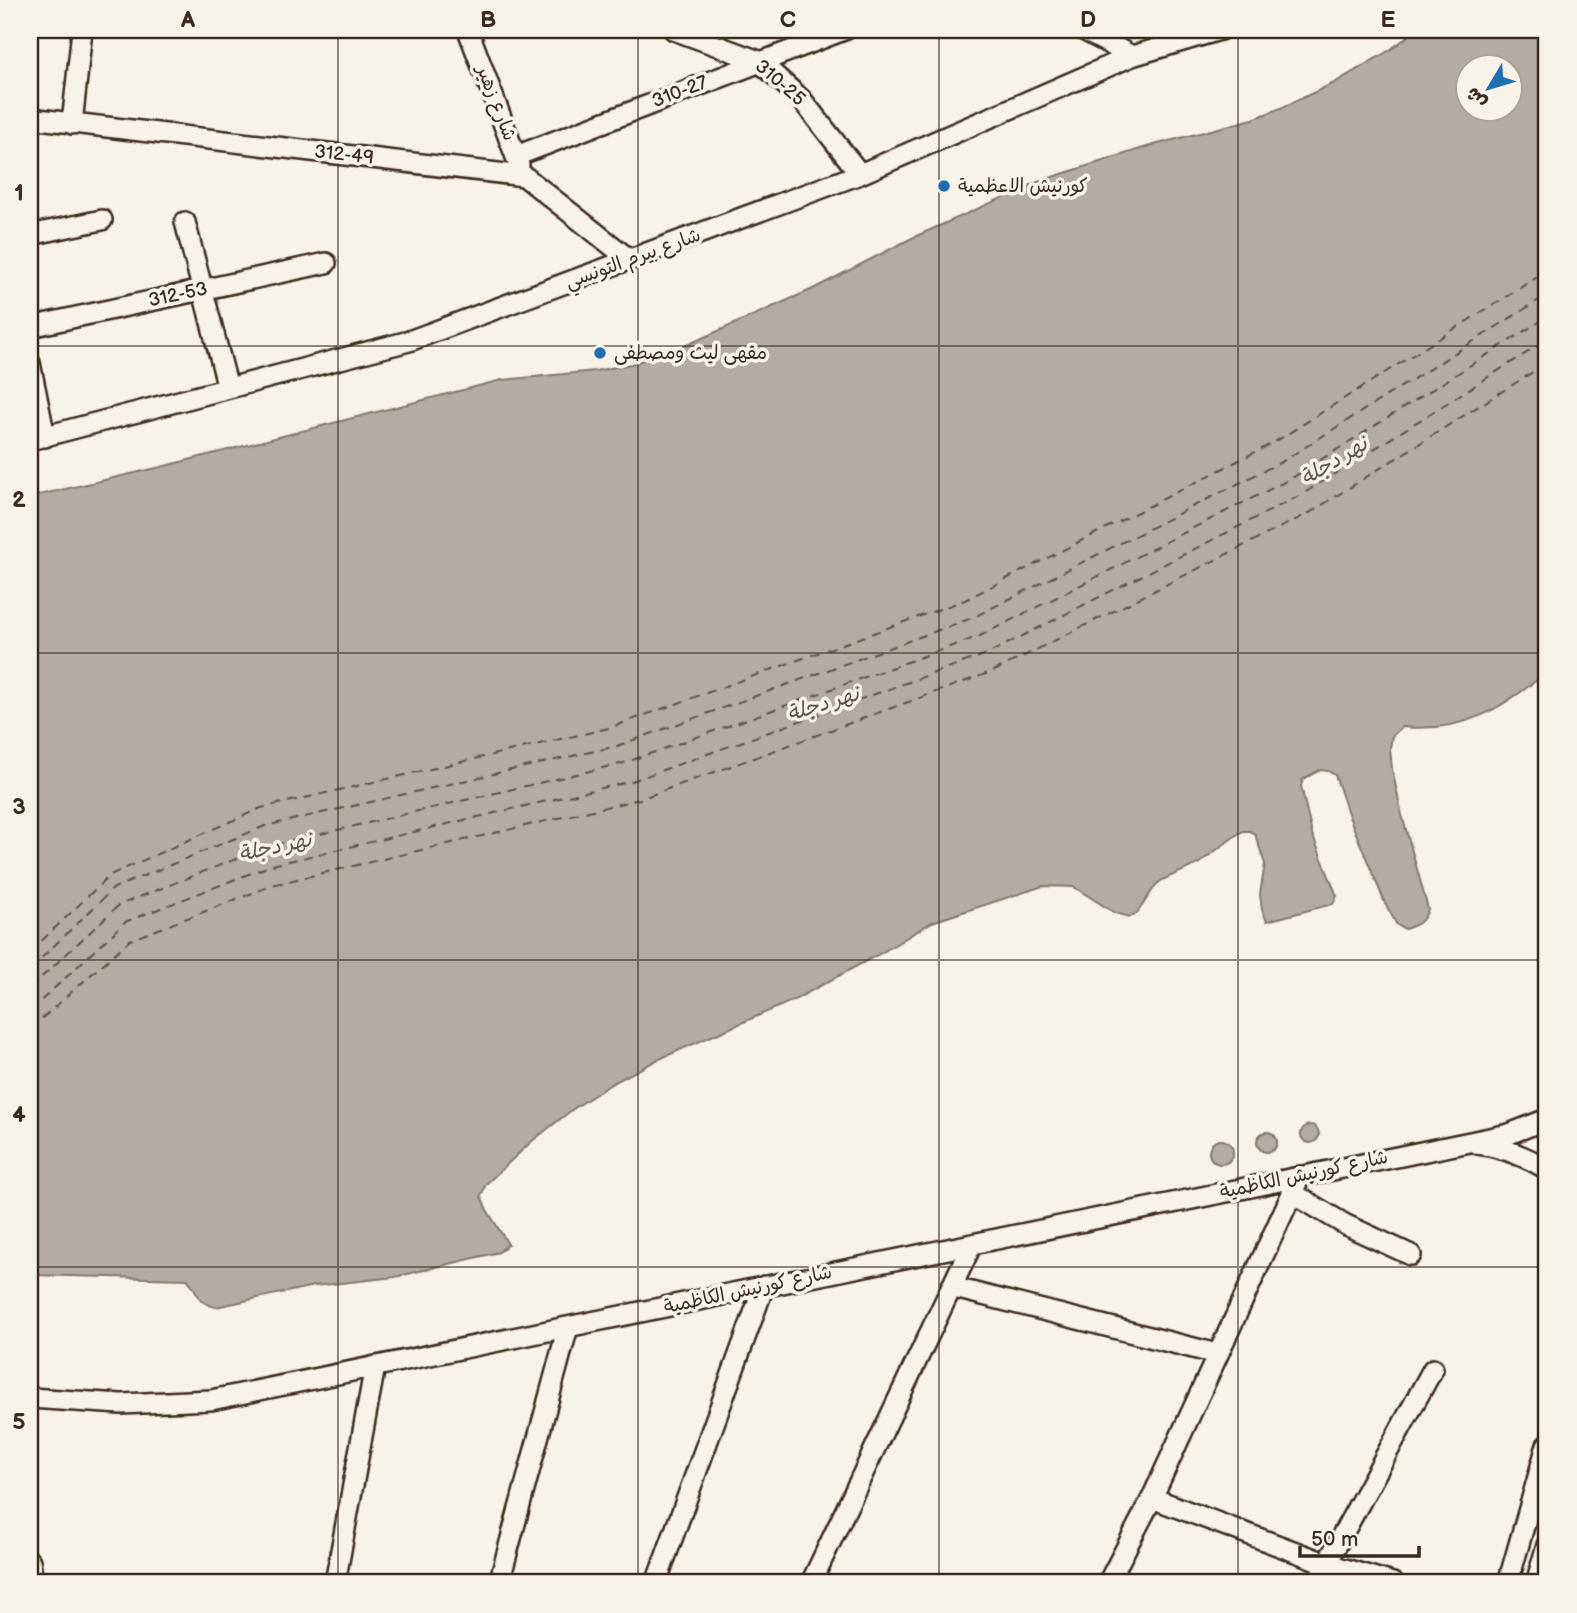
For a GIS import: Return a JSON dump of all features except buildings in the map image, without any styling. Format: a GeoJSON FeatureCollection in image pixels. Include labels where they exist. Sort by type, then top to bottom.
{"type":"FeatureCollection","features":[{"type":"Feature","properties":{"kind":"street"},"geometry":{"type":"LineString","coordinates":[[72,124],[82,30]]}},
{"type":"Feature","properties":{"kind":"street","name":"شارع زهير"},"geometry":{"type":"LineString","coordinates":[[468,30],[524,176]]}},
{"type":"Feature","properties":{"kind":"street","name":"310-25"},"geometry":{"type":"LineString","coordinates":[[674,30],[759,61],[802,100],[860,174]]}},
{"type":"Feature","properties":{"kind":"street","name":"310-27"},"geometry":{"type":"LineString","coordinates":[[516,156],[844,30]]}},
{"type":"Feature","properties":{"kind":"street"},"geometry":{"type":"LineString","coordinates":[[1083,30],[1132,56]]}},
{"type":"Feature","properties":{"kind":"street","name":"شارع بيرم التونسي"},"geometry":{"type":"LineString","coordinates":[[37,439],[409,341],[860,174],[1132,56],[1220,30]]}},
{"type":"Feature","properties":{"kind":"street","name":"312-49"},"geometry":{"type":"LineString","coordinates":[[30,118],[524,176]]}},
{"type":"Feature","properties":{"kind":"street"},"geometry":{"type":"LineString","coordinates":[[524,176],[630,260]]}},
{"type":"Feature","properties":{"kind":"street"},"geometry":{"type":"LineString","coordinates":[[30,235],[102,220]]}},
{"type":"Feature","properties":{"kind":"street"},"geometry":{"type":"LineString","coordinates":[[185,222],[228,388]]}},
{"type":"Feature","properties":{"kind":"street","name":"312-53"},"geometry":{"type":"LineString","coordinates":[[30,327],[326,263]]}},
{"type":"Feature","properties":{"kind":"street"},"geometry":{"type":"LineString","coordinates":[[30,363],[37,439]]}},
{"type":"Feature","properties":{"kind":"street","name":"شارع كورنيش الكاظمية"},"geometry":{"type":"LineString","coordinates":[[30,1398],[121,1404],[211,1400],[972,1244],[1296,1185],[1463,1142],[1509,1134],[1547,1119]]}},
{"type":"Feature","properties":{"kind":"street","name":"شارع كورنيش الكاظمية"},"geometry":{"type":"LineString","coordinates":[[1463,1142],[1494,1146],[1523,1155],[1547,1169]]}},
{"type":"Feature","properties":{"kind":"street"},"geometry":{"type":"LineString","coordinates":[[1108,1583],[1152,1498],[1296,1185],[1346,1225],[1411,1255]]}},
{"type":"Feature","properties":{"kind":"street"},"geometry":{"type":"LineString","coordinates":[[811,1583],[972,1244]]}},
{"type":"Feature","properties":{"kind":"street"},"geometry":{"type":"LineString","coordinates":[[656,1583],[764,1286]]}},
{"type":"Feature","properties":{"kind":"street"},"geometry":{"type":"LineString","coordinates":[[951,1287],[1217,1354]]}},
{"type":"Feature","properties":{"kind":"street"},"geometry":{"type":"LineString","coordinates":[[499,1583],[568,1327]]}},
{"type":"Feature","properties":{"kind":"street"},"geometry":{"type":"LineString","coordinates":[[335,1583],[375,1366]]}},
{"type":"Feature","properties":{"kind":"street"},"geometry":{"type":"LineString","coordinates":[[1316,1583],[1433,1369]]}},
{"type":"Feature","properties":{"kind":"street"},"geometry":{"type":"LineString","coordinates":[[1508,1583],[1547,1445]]}},
{"type":"Feature","properties":{"kind":"street"},"geometry":{"type":"LineString","coordinates":[[1152,1498],[1325,1563],[1393,1583]]}},
{"type":"Feature","properties":{"kind":"street"},"geometry":{"type":"LineString","coordinates":[[1536,1583],[1547,1545]]}},
{"type":"Feature","properties":{"kind":"street"},"geometry":{"type":"LineString","coordinates":[[30,1561],[33,1583]]}},
{"type":"Feature","properties":{"kind":"water","name":"نهر دجلة"},"geometry":{"type":"Polygon","coordinates":[[[1416,30],[1547,30],[1547,672],[1514,697],[1480,716],[1444,726],[1402,727],[1392,736],[1392,769],[1428,909],[1420,922],[1405,929],[1397,925],[1350,819],[1335,775],[1320,770],[1303,779],[1301,786],[1312,834],[1337,896],[1333,904],[1267,921],[1260,894],[1265,864],[1255,834],[1243,831],[1198,864],[1162,880],[1137,913],[1130,917],[1115,913],[1074,887],[1043,886],[932,922],[794,1000],[657,1060],[611,1084],[573,1109],[531,1142],[486,1184],[481,1196],[508,1244],[499,1252],[395,1277],[314,1286],[216,1307],[204,1302],[187,1279],[30,1275],[30,497],[161,467],[502,380],[595,371],[631,364],[680,348],[813,289],[912,238],[1040,181],[1150,146],[1253,119],[1334,83],[1390,50],[1416,30]]]}},
{"type":"Feature","properties":{"kind":"water"},"geometry":{"type":"Polygon","coordinates":[[[1310,1125],[1316,1128],[1319,1134],[1316,1140],[1310,1143],[1304,1140],[1301,1134],[1304,1128],[1310,1125]]]}},
{"type":"Feature","properties":{"kind":"water"},"geometry":{"type":"Polygon","coordinates":[[[1267,1132],[1274,1135],[1277,1142],[1274,1149],[1267,1152],[1260,1149],[1257,1142],[1260,1135],[1267,1132]]]}},
{"type":"Feature","properties":{"kind":"water"},"geometry":{"type":"Polygon","coordinates":[[[1221,1140],[1230,1143],[1233,1152],[1230,1161],[1221,1164],[1212,1161],[1209,1152],[1212,1143],[1221,1140]]]}},
{"type":"Feature","properties":{"kind":"ferry route"},"geometry":{"type":"LineString","coordinates":[[30,952],[110,875],[261,808],[609,728],[965,600],[1273,443],[1547,271]]}},
{"type":"Feature","properties":{"kind":"ferry route"},"geometry":{"type":"LineString","coordinates":[[30,969],[114,888],[265,826],[617,746],[972,618],[1283,461],[1547,295]]}},
{"type":"Feature","properties":{"kind":"ferry route"},"geometry":{"type":"LineString","coordinates":[[30,988],[119,905],[269,846],[624,763],[980,636],[1292,478],[1547,317]]}},
{"type":"Feature","properties":{"kind":"ferry route"},"geometry":{"type":"LineString","coordinates":[[30,1011],[125,922],[272,865],[632,781],[987,654],[1301,495],[1547,340]]}},
{"type":"Feature","properties":{"kind":"ferry route"},"geometry":{"type":"LineString","coordinates":[[30,1029],[130,940],[276,884],[640,799],[994,671],[1311,512],[1547,363]]}},
{"type":"Feature","properties":{"kind":"place","name":"كورنيش الاعظمية"},"geometry":{"type":"Point","coordinates":[944,186]}},
{"type":"Feature","properties":{"kind":"place","name":"مقهى ليث ومصطفى"},"geometry":{"type":"Point","coordinates":[600,353]}}]}
